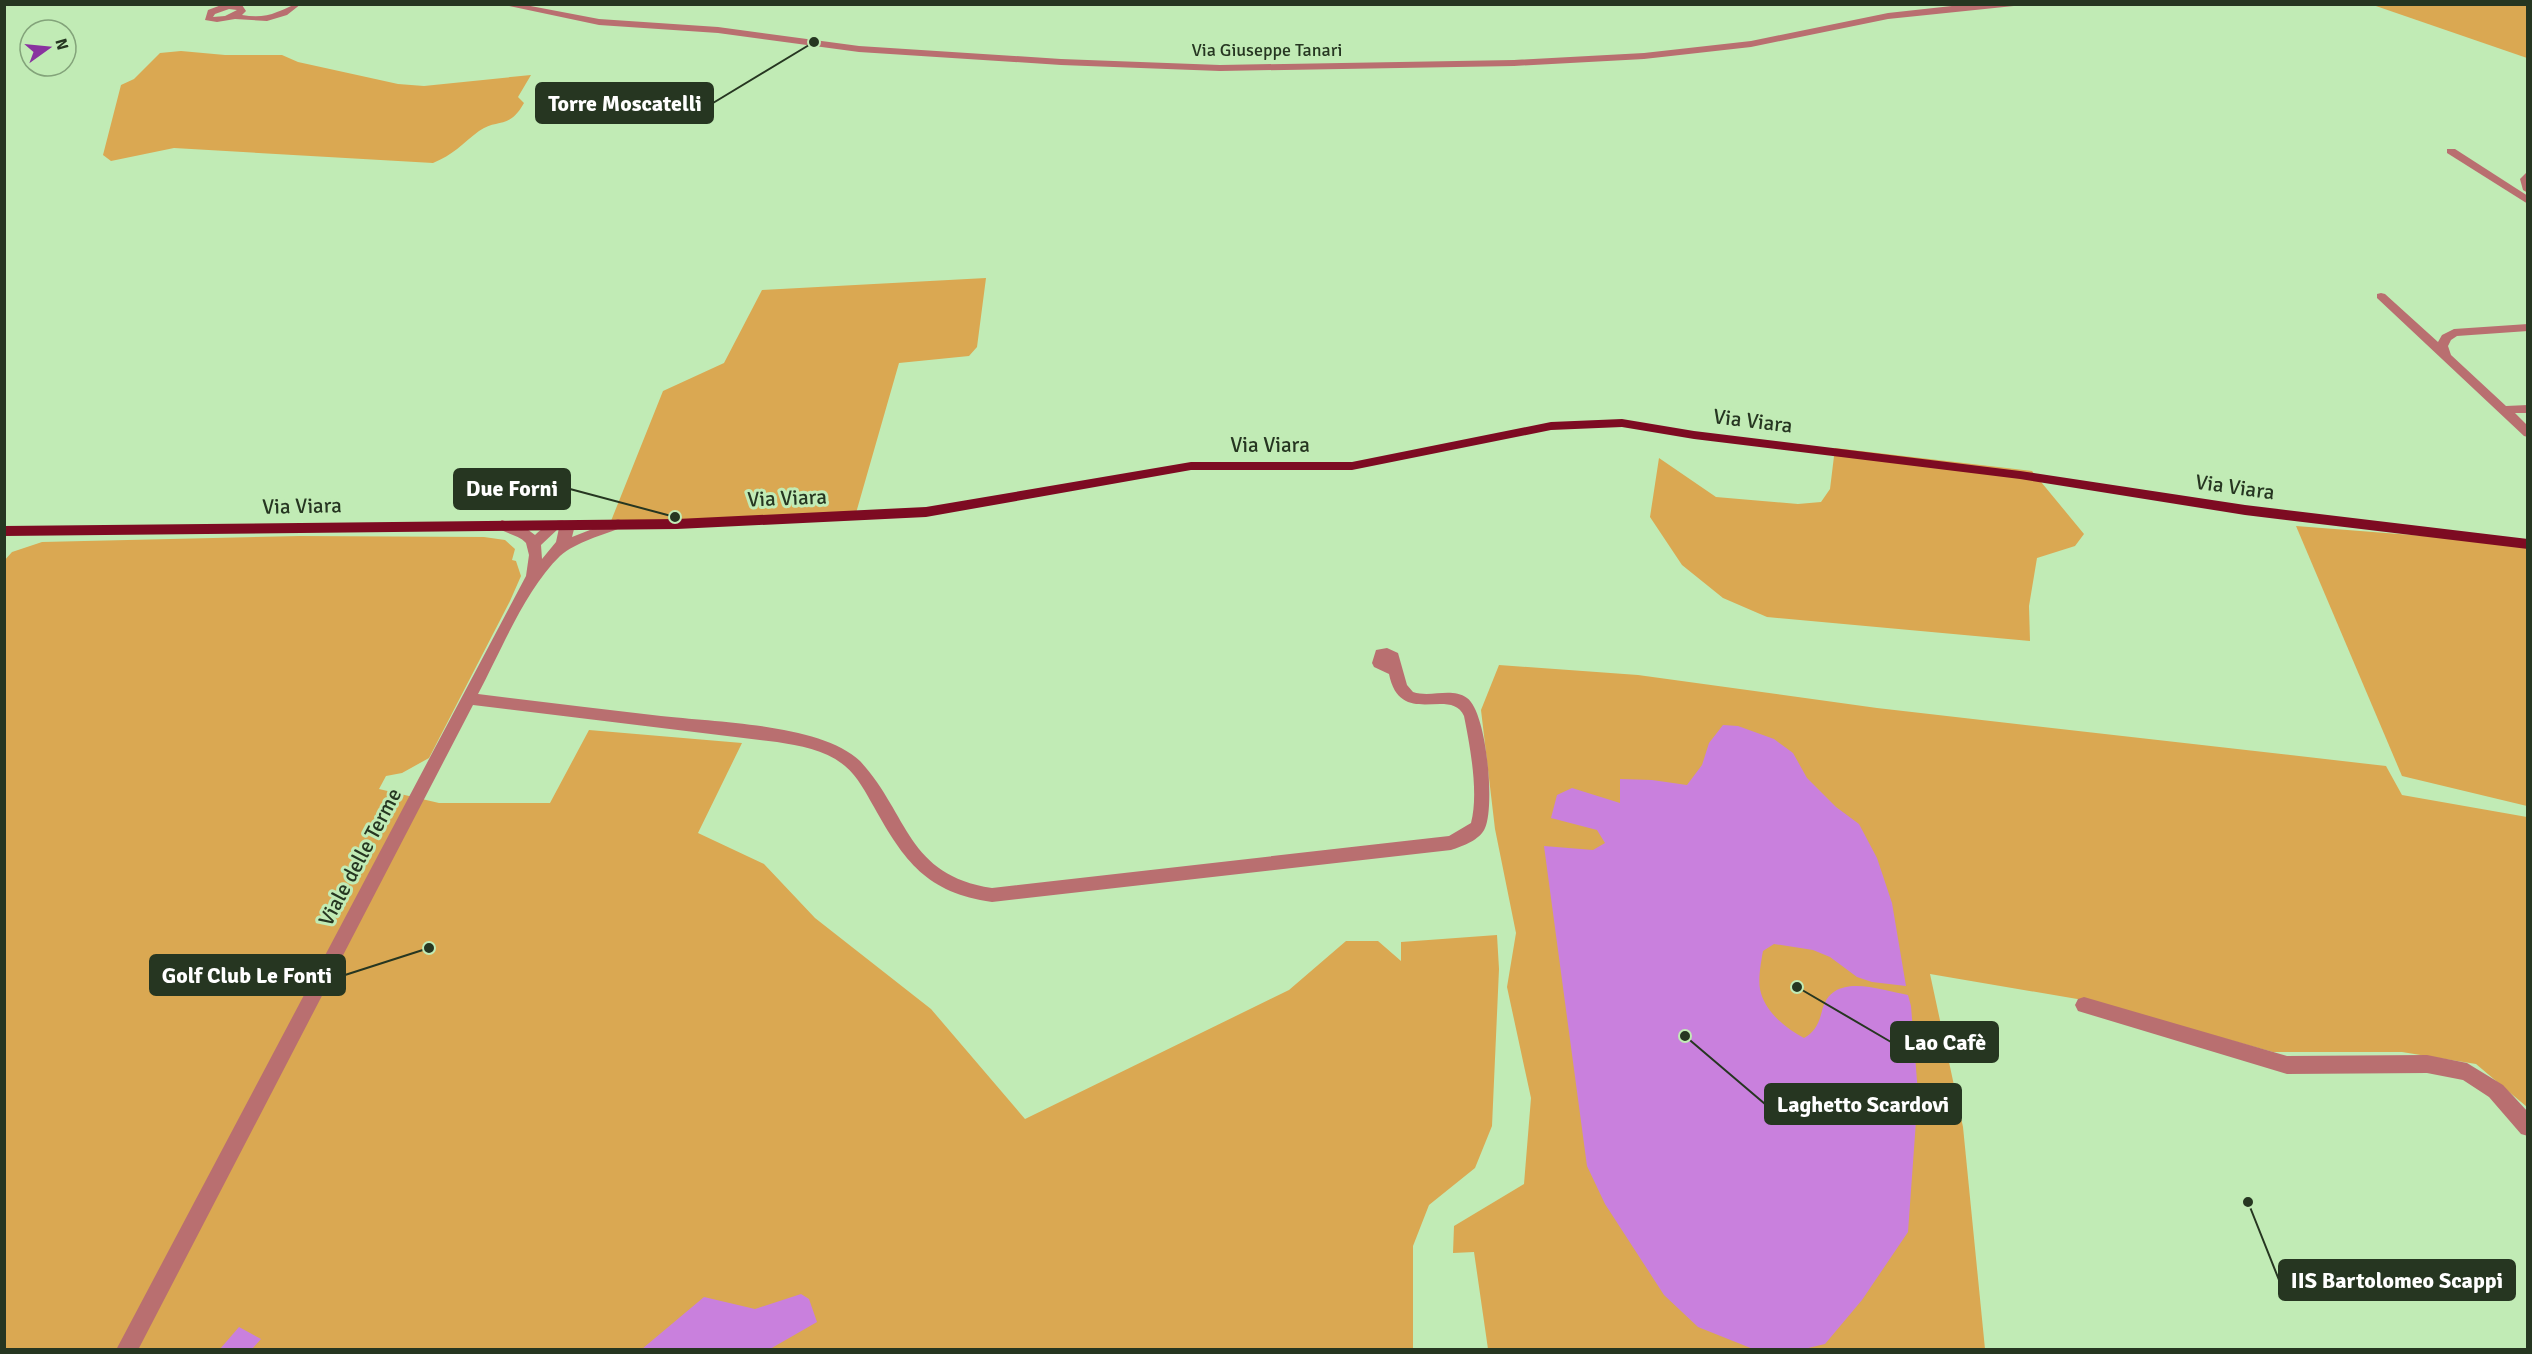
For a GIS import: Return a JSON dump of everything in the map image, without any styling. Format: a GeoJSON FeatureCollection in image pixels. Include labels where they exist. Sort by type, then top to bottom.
{"type":"FeatureCollection","features":[{"type":"Feature","properties":{"kind":"main road","name":"Via Viara"},"geometry":{"type":"LineString","coordinates":[[4,531],[677,524],[926,512],[1191,466],[1352,466],[1551,426],[1622,423],[1694,435],[2020,475],[2245,510],[2528,544]]}},
{"type":"Feature","properties":{"kind":"street"},"geometry":{"type":"LineString","coordinates":[[234,16],[256,18],[277,15],[297,4]]}},
{"type":"Feature","properties":{"kind":"street","name":"Via Giuseppe Tanari"},"geometry":{"type":"LineString","coordinates":[[504,4],[599,22],[718,30],[858,49],[1061,62],[1220,68],[1504,63],[1635,57],[1740,45],[1888,16],[1980,6],[2029,4]]}},
{"type":"Feature","properties":{"kind":"street"},"geometry":{"type":"LineString","coordinates":[[2451,151],[2528,201]]}},
{"type":"Feature","properties":{"kind":"street"},"geometry":{"type":"LineString","coordinates":[[2528,174],[2525,179],[2528,190]]}},
{"type":"Feature","properties":{"kind":"street"},"geometry":{"type":"LineString","coordinates":[[2380,296],[2528,432]]}},
{"type":"Feature","properties":{"kind":"street"},"geometry":{"type":"LineString","coordinates":[[2446,357],[2442,346],[2446,339],[2454,333],[2528,327]]}},
{"type":"Feature","properties":{"kind":"street"},"geometry":{"type":"LineString","coordinates":[[2504,410],[2528,408]]}},
{"type":"Feature","properties":{"kind":"street","name":"Viale delle Terme"},"geometry":{"type":"LineString","coordinates":[[126,1350],[533,576],[556,553],[579,539],[618,524]]}},
{"type":"Feature","properties":{"kind":"street"},"geometry":{"type":"LineString","coordinates":[[501,525],[525,532],[534,543],[559,525]]}},
{"type":"Feature","properties":{"kind":"street","name":"Viale delle Terme"},"geometry":{"type":"LineString","coordinates":[[556,553],[567,529],[559,525]]}},
{"type":"Feature","properties":{"kind":"street","name":"Viale delle Terme"},"geometry":{"type":"LineString","coordinates":[[533,576],[536,558],[534,543]]}},
{"type":"Feature","properties":{"kind":"street"},"geometry":{"type":"LineString","coordinates":[[468,699],[777,736],[810,742],[836,752],[857,767],[910,853],[927,870],[943,883],[960,890],[992,895],[1451,843],[1468,835],[1477,827],[1482,816],[1473,717],[1462,701],[1453,698],[1416,699],[1408,695],[1400,688],[1396,671]]}},
{"type":"Feature","properties":{"kind":"street"},"geometry":{"type":"LineString","coordinates":[[2084,1005],[2287,1065],[2427,1064],[2467,1072],[2496,1091],[2528,1127]]}},
{"type":"Feature","properties":{"kind":"shaded area"},"geometry":{"type":"Polygon","coordinates":[[[2373,5],[2527,5],[2527,58],[2373,5]]]}},
{"type":"Feature","properties":{"kind":"shaded area"},"geometry":{"type":"Polygon","coordinates":[[[181,51],[225,55],[282,55],[298,62],[398,84],[424,86],[531,75],[518,97],[524,103],[513,117],[479,131],[452,153],[433,163],[174,148],[111,161],[103,155],[121,85],[134,79],[160,53],[181,51]]]}},
{"type":"Feature","properties":{"kind":"shaded area"},"geometry":{"type":"Polygon","coordinates":[[[986,278],[977,347],[969,356],[899,363],[854,520],[611,521],[663,391],[724,363],[762,290],[986,278]]]}},
{"type":"Feature","properties":{"kind":"shaded area"},"geometry":{"type":"Polygon","coordinates":[[[1835,448],[2032,471],[2084,534],[2075,546],[2037,558],[2029,606],[2030,641],[1767,617],[1723,598],[1682,565],[1650,517],[1659,458],[1716,497],[1798,504],[1821,502],[1830,489],[1835,448]]]}},
{"type":"Feature","properties":{"kind":"shaded area"},"geometry":{"type":"Polygon","coordinates":[[[2296,526],[2527,544],[2527,806],[2402,776],[2296,526]]]}},
{"type":"Feature","properties":{"kind":"shaded area"},"geometry":{"type":"Polygon","coordinates":[[[300,536],[484,537],[505,540],[515,549],[512,560],[516,561],[521,576],[429,758],[402,773],[386,776],[379,789],[439,803],[550,803],[589,730],[742,743],[698,833],[764,864],[815,918],[931,1009],[1025,1119],[1289,990],[1346,941],[1378,941],[1401,961],[1401,942],[1497,935],[1499,969],[1492,1126],[1475,1168],[1429,1205],[1413,1246],[1413,1349],[5,1350],[4,561],[12,552],[42,542],[300,536]]]}},
{"type":"Feature","properties":{"kind":"shaded area"},"geometry":{"type":"Polygon","coordinates":[[[1499,665],[1638,675],[1877,708],[2386,766],[2402,795],[2527,817],[2527,1107],[2476,1064],[2402,1052],[2273,1052],[2089,1001],[1930,974],[1963,1127],[1985,1349],[1488,1349],[1474,1252],[1453,1253],[1454,1226],[1524,1184],[1531,1098],[1507,987],[1516,933],[1495,829],[1481,710],[1499,665]]]}},
{"type":"Feature","properties":{"kind":"shaded area"},"geometry":{"type":"Polygon","coordinates":[[[1723,725],[1738,726],[1774,739],[1793,753],[1807,778],[1836,807],[1859,824],[1877,858],[1892,903],[1906,986],[1872,982],[1857,977],[1830,957],[1813,950],[1774,944],[1763,951],[1759,980],[1766,1005],[1783,1024],[1804,1038],[1816,1027],[1827,999],[1836,991],[1846,987],[1871,987],[1908,995],[1911,1006],[1918,1093],[1908,1232],[1862,1300],[1825,1344],[1804,1349],[1753,1349],[1698,1327],[1664,1295],[1605,1204],[1587,1166],[1544,846],[1593,850],[1605,843],[1597,830],[1551,818],[1557,795],[1572,788],[1620,803],[1620,779],[1652,780],[1687,785],[1702,765],[1709,743],[1723,725]]]}},
{"type":"Feature","properties":{"kind":"shaded area"},"geometry":{"type":"Polygon","coordinates":[[[801,1294],[809,1299],[817,1322],[770,1349],[642,1349],[704,1297],[755,1309],[801,1294]]]}},
{"type":"Feature","properties":{"kind":"shaded area"},"geometry":{"type":"Polygon","coordinates":[[[239,1327],[261,1339],[252,1349],[220,1349],[239,1327]]]}},
{"type":"Feature","properties":{"kind":"place","name":"Torre Moscatelli"},"geometry":{"type":"Point","coordinates":[814,42]}},
{"type":"Feature","properties":{"kind":"place","name":"Due Forni"},"geometry":{"type":"Point","coordinates":[675,517]}},
{"type":"Feature","properties":{"kind":"place","name":"Golf Club Le Fonti"},"geometry":{"type":"Point","coordinates":[429,948]}},
{"type":"Feature","properties":{"kind":"place","name":"Lao Cafè"},"geometry":{"type":"Point","coordinates":[1797,987]}},
{"type":"Feature","properties":{"kind":"place","name":"Laghetto Scardovi"},"geometry":{"type":"Point","coordinates":[1685,1036]}},
{"type":"Feature","properties":{"kind":"place","name":"IIS Bartolomeo Scappi"},"geometry":{"type":"Point","coordinates":[2248,1202]}}]}
